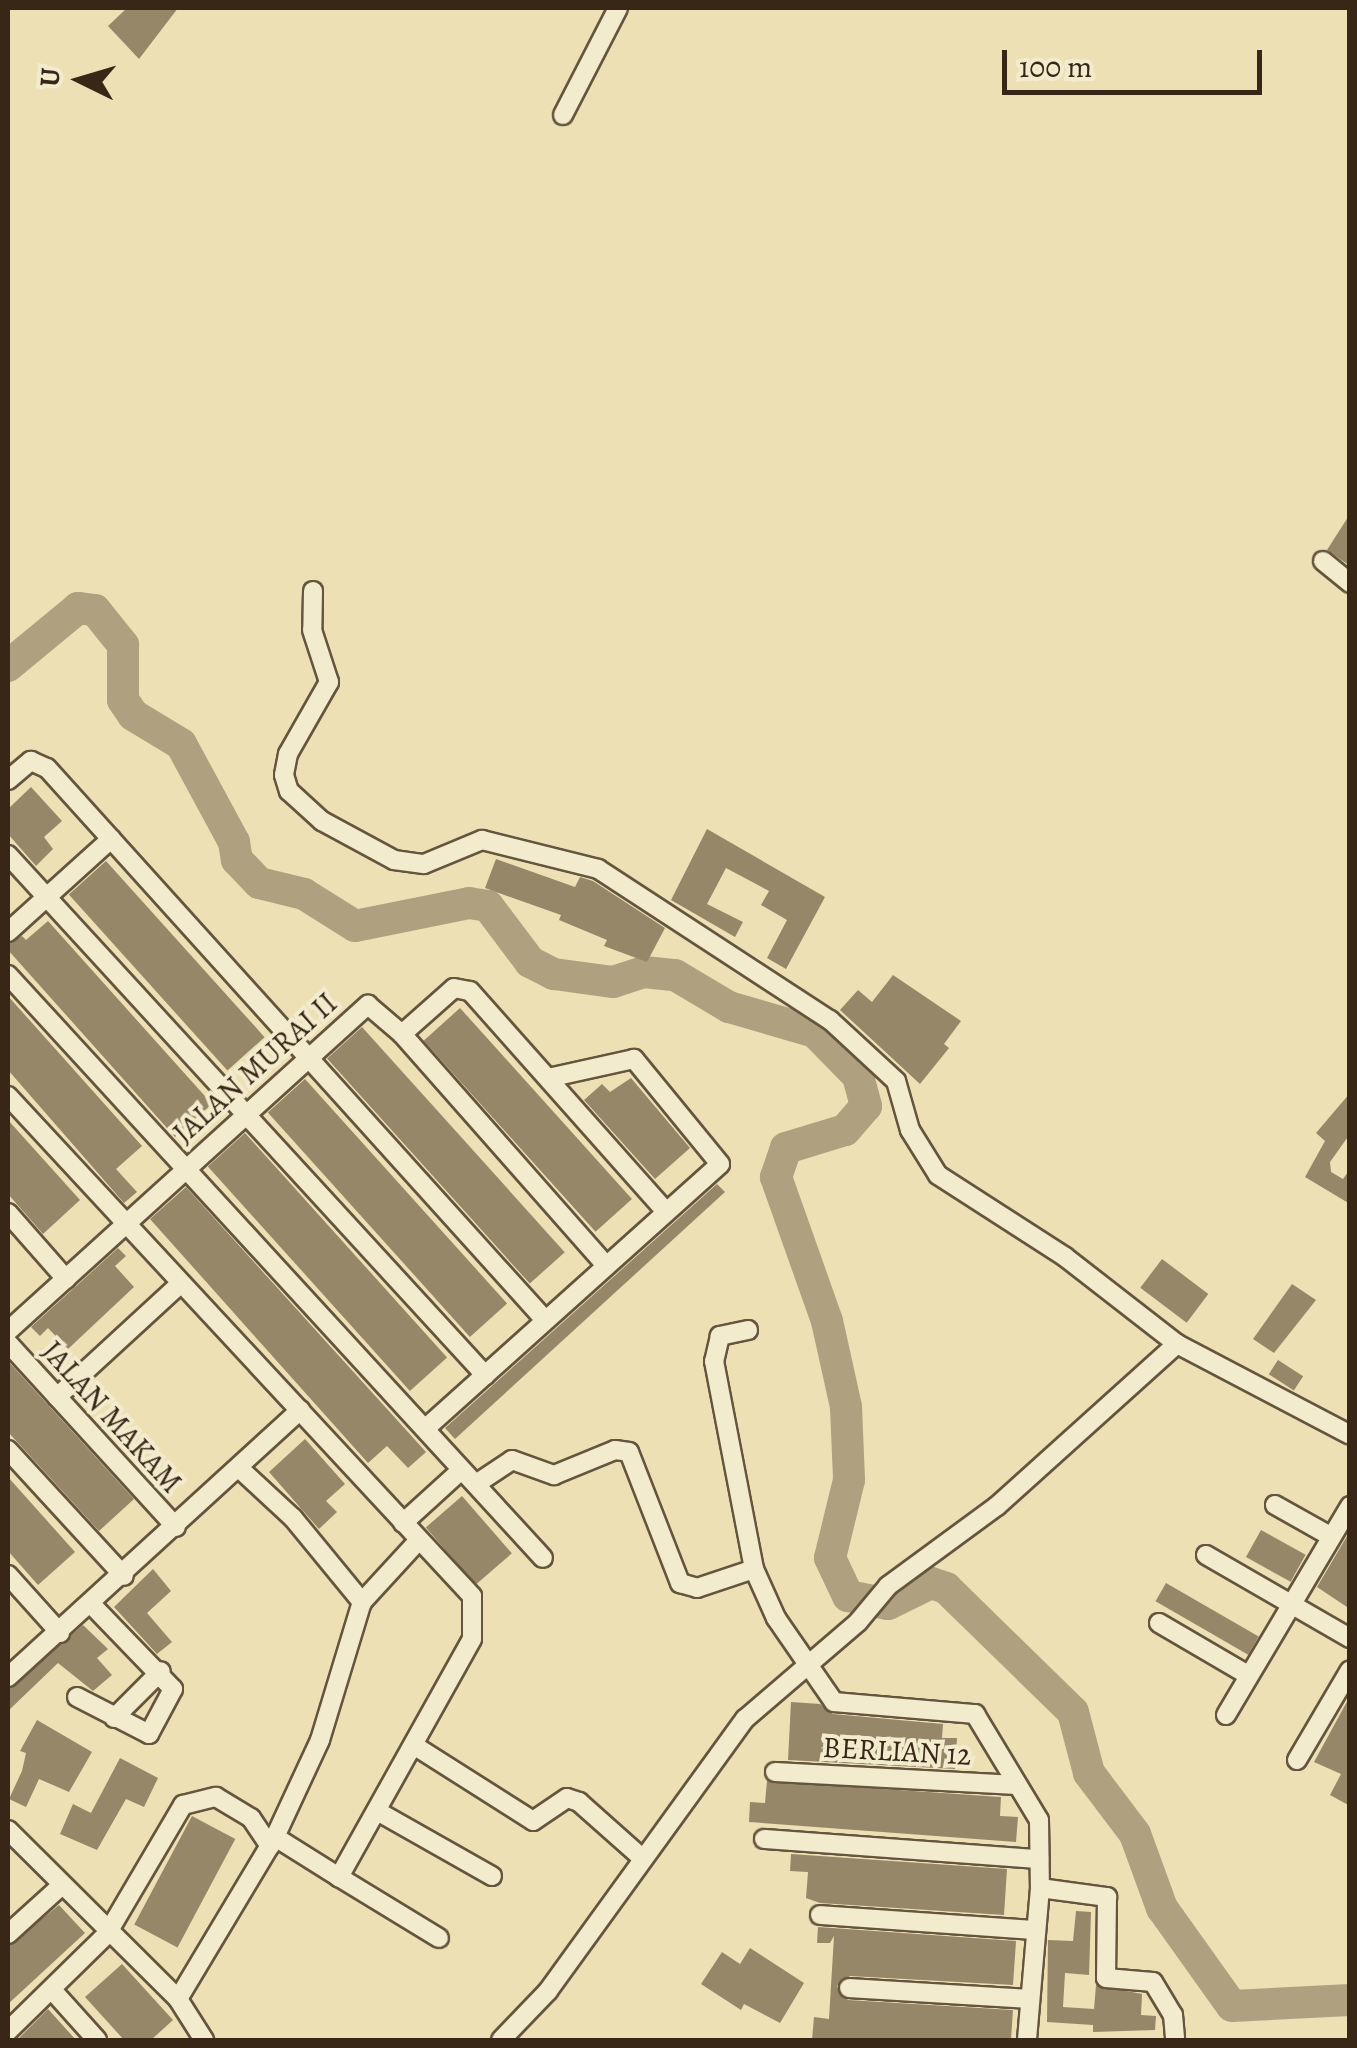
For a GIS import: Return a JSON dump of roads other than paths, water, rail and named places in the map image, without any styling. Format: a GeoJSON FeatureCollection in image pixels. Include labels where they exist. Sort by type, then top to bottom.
{"type":"FeatureCollection","features":[{"type":"Feature","properties":{"kind":"street"},"geometry":{"type":"LineString","coordinates":[[563,115],[618,8]]}},
{"type":"Feature","properties":{"kind":"street"},"geometry":{"type":"LineString","coordinates":[[1323,561],[1350,583]]}},
{"type":"Feature","properties":{"kind":"street"},"geometry":{"type":"LineString","coordinates":[[313,591],[312,630],[329,682],[288,754],[284,775],[289,791],[322,821],[394,860],[424,864],[482,840],[598,869],[830,1020],[896,1081],[910,1130],[938,1175],[1065,1257],[1177,1344],[1350,1434]]}},
{"type":"Feature","properties":{"kind":"street"},"geometry":{"type":"LineString","coordinates":[[8,780],[27,762],[38,762],[111,839],[305,1062],[545,1320]]}},
{"type":"Feature","properties":{"kind":"street"},"geometry":{"type":"LineString","coordinates":[[8,932],[111,839]]}},
{"type":"Feature","properties":{"kind":"street"},"geometry":{"type":"LineString","coordinates":[[8,855],[485,1375]]}},
{"type":"Feature","properties":{"kind":"street"},"geometry":{"type":"LineString","coordinates":[[8,975],[426,1428],[459,1472],[476,1484],[543,1558]]}},
{"type":"Feature","properties":{"kind":"street"},"geometry":{"type":"LineString","coordinates":[[402,1034],[454,988],[463,987],[663,1208]]}},
{"type":"Feature","properties":{"kind":"street","name":"JALAN MURAI II"},"geometry":{"type":"LineString","coordinates":[[8,1331],[127,1226],[242,1114],[368,1005],[402,1034],[606,1265]]}},
{"type":"Feature","properties":{"kind":"street"},"geometry":{"type":"LineString","coordinates":[[426,1428],[663,1208],[720,1161],[634,1058],[548,1078]]}},
{"type":"Feature","properties":{"kind":"street"},"geometry":{"type":"LineString","coordinates":[[8,1096],[472,1596],[476,1620],[415,1746],[340,1877]]}},
{"type":"Feature","properties":{"kind":"street"},"geometry":{"type":"LineString","coordinates":[[8,1213],[66,1279]]}},
{"type":"Feature","properties":{"kind":"street"},"geometry":{"type":"LineString","coordinates":[[57,1397],[180,1283]]}},
{"type":"Feature","properties":{"kind":"street"},"geometry":{"type":"LineString","coordinates":[[748,1330],[720,1336],[714,1360],[754,1569],[809,1665],[834,1702],[975,1714],[1039,1820],[1040,1888],[1027,2040]]}},
{"type":"Feature","properties":{"kind":"street","name":"JALAN MAKAM"},"geometry":{"type":"LineString","coordinates":[[8,1343],[176,1527]]}},
{"type":"Feature","properties":{"kind":"street"},"geometry":{"type":"LineString","coordinates":[[500,2040],[548,1991],[640,1857],[745,1719],[858,1622],[888,1586],[996,1506],[1177,1344]]}},
{"type":"Feature","properties":{"kind":"street"},"geometry":{"type":"LineString","coordinates":[[8,1677],[124,1576],[300,1410]]}},
{"type":"Feature","properties":{"kind":"street"},"geometry":{"type":"LineString","coordinates":[[8,1450],[124,1576]]}},
{"type":"Feature","properties":{"kind":"street"},"geometry":{"type":"LineString","coordinates":[[476,1484],[512,1460],[554,1475],[614,1450],[629,1452],[680,1582],[698,1588],[754,1569]]}},
{"type":"Feature","properties":{"kind":"street"},"geometry":{"type":"LineString","coordinates":[[240,1469],[293,1518],[362,1602]]}},
{"type":"Feature","properties":{"kind":"street"},"geometry":{"type":"LineString","coordinates":[[403,1523],[459,1472]]}},
{"type":"Feature","properties":{"kind":"street"},"geometry":{"type":"LineString","coordinates":[[1274,1504],[1330,1536]]}},
{"type":"Feature","properties":{"kind":"street"},"geometry":{"type":"LineString","coordinates":[[1226,1715],[1288,1602],[1350,1506]]}},
{"type":"Feature","properties":{"kind":"street"},"geometry":{"type":"LineString","coordinates":[[178,1999],[272,1842],[320,1740],[362,1602],[418,1541]]}},
{"type":"Feature","properties":{"kind":"street"},"geometry":{"type":"LineString","coordinates":[[1206,1556],[1350,1638]]}},
{"type":"Feature","properties":{"kind":"street"},"geometry":{"type":"LineString","coordinates":[[8,1575],[60,1633]]}},
{"type":"Feature","properties":{"kind":"street"},"geometry":{"type":"LineString","coordinates":[[78,1697],[114,1718],[153,1732],[173,1689],[162,1670],[92,1605]]}},
{"type":"Feature","properties":{"kind":"street"},"geometry":{"type":"LineString","coordinates":[[1159,1623],[1248,1674]]}},
{"type":"Feature","properties":{"kind":"street"},"geometry":{"type":"LineString","coordinates":[[114,1718],[162,1670]]}},
{"type":"Feature","properties":{"kind":"street"},"geometry":{"type":"LineString","coordinates":[[1298,1760],[1350,1670]]}},
{"type":"Feature","properties":{"kind":"street"},"geometry":{"type":"LineString","coordinates":[[415,1746],[533,1822],[567,1798],[580,1802],[640,1857]]}},
{"type":"Feature","properties":{"kind":"street","name":"BERLIAN 12"},"geometry":{"type":"LineString","coordinates":[[775,1772],[1017,1786]]}},
{"type":"Feature","properties":{"kind":"street"},"geometry":{"type":"LineString","coordinates":[[8,2031],[107,1934],[182,1805],[216,1797],[251,1818],[272,1842],[340,1877],[438,1938]]}},
{"type":"Feature","properties":{"kind":"street"},"geometry":{"type":"LineString","coordinates":[[377,1811],[492,1876]]}},
{"type":"Feature","properties":{"kind":"street"},"geometry":{"type":"LineString","coordinates":[[8,1830],[107,1934],[178,1999],[204,2040]]}},
{"type":"Feature","properties":{"kind":"street"},"geometry":{"type":"LineString","coordinates":[[764,1839],[1039,1859]]}},
{"type":"Feature","properties":{"kind":"street"},"geometry":{"type":"LineString","coordinates":[[8,1934],[61,1886]]}},
{"type":"Feature","properties":{"kind":"street"},"geometry":{"type":"LineString","coordinates":[[1040,1888],[1107,1897],[1106,1978],[1153,1982],[1173,2015],[1175,2040]]}},
{"type":"Feature","properties":{"kind":"street"},"geometry":{"type":"LineString","coordinates":[[820,1915],[1035,1930]]}},
{"type":"Feature","properties":{"kind":"street"},"geometry":{"type":"LineString","coordinates":[[848,1988],[1030,1999]]}},
{"type":"Feature","properties":{"kind":"street"},"geometry":{"type":"LineString","coordinates":[[52,1991],[97,2040]]}},
{"type":"Feature","properties":{"kind":"waterway"},"geometry":{"type":"LineString","coordinates":[[8,666],[78,608],[95,610],[123,645],[123,700],[133,715],[181,744],[234,842],[237,860],[259,883],[304,894],[355,926],[469,903],[488,906],[530,962],[554,974],[613,982],[644,972],[675,975],[729,1007],[815,1032],[858,1076],[866,1106],[845,1130],[786,1148],[776,1177],[827,1321],[846,1407],[849,1480],[830,1558],[848,1596],[888,1604],[931,1583],[946,1588],[1073,1712],[1089,1773],[1135,1834],[1162,1908],[1232,2006],[1350,2000]]}}]}
